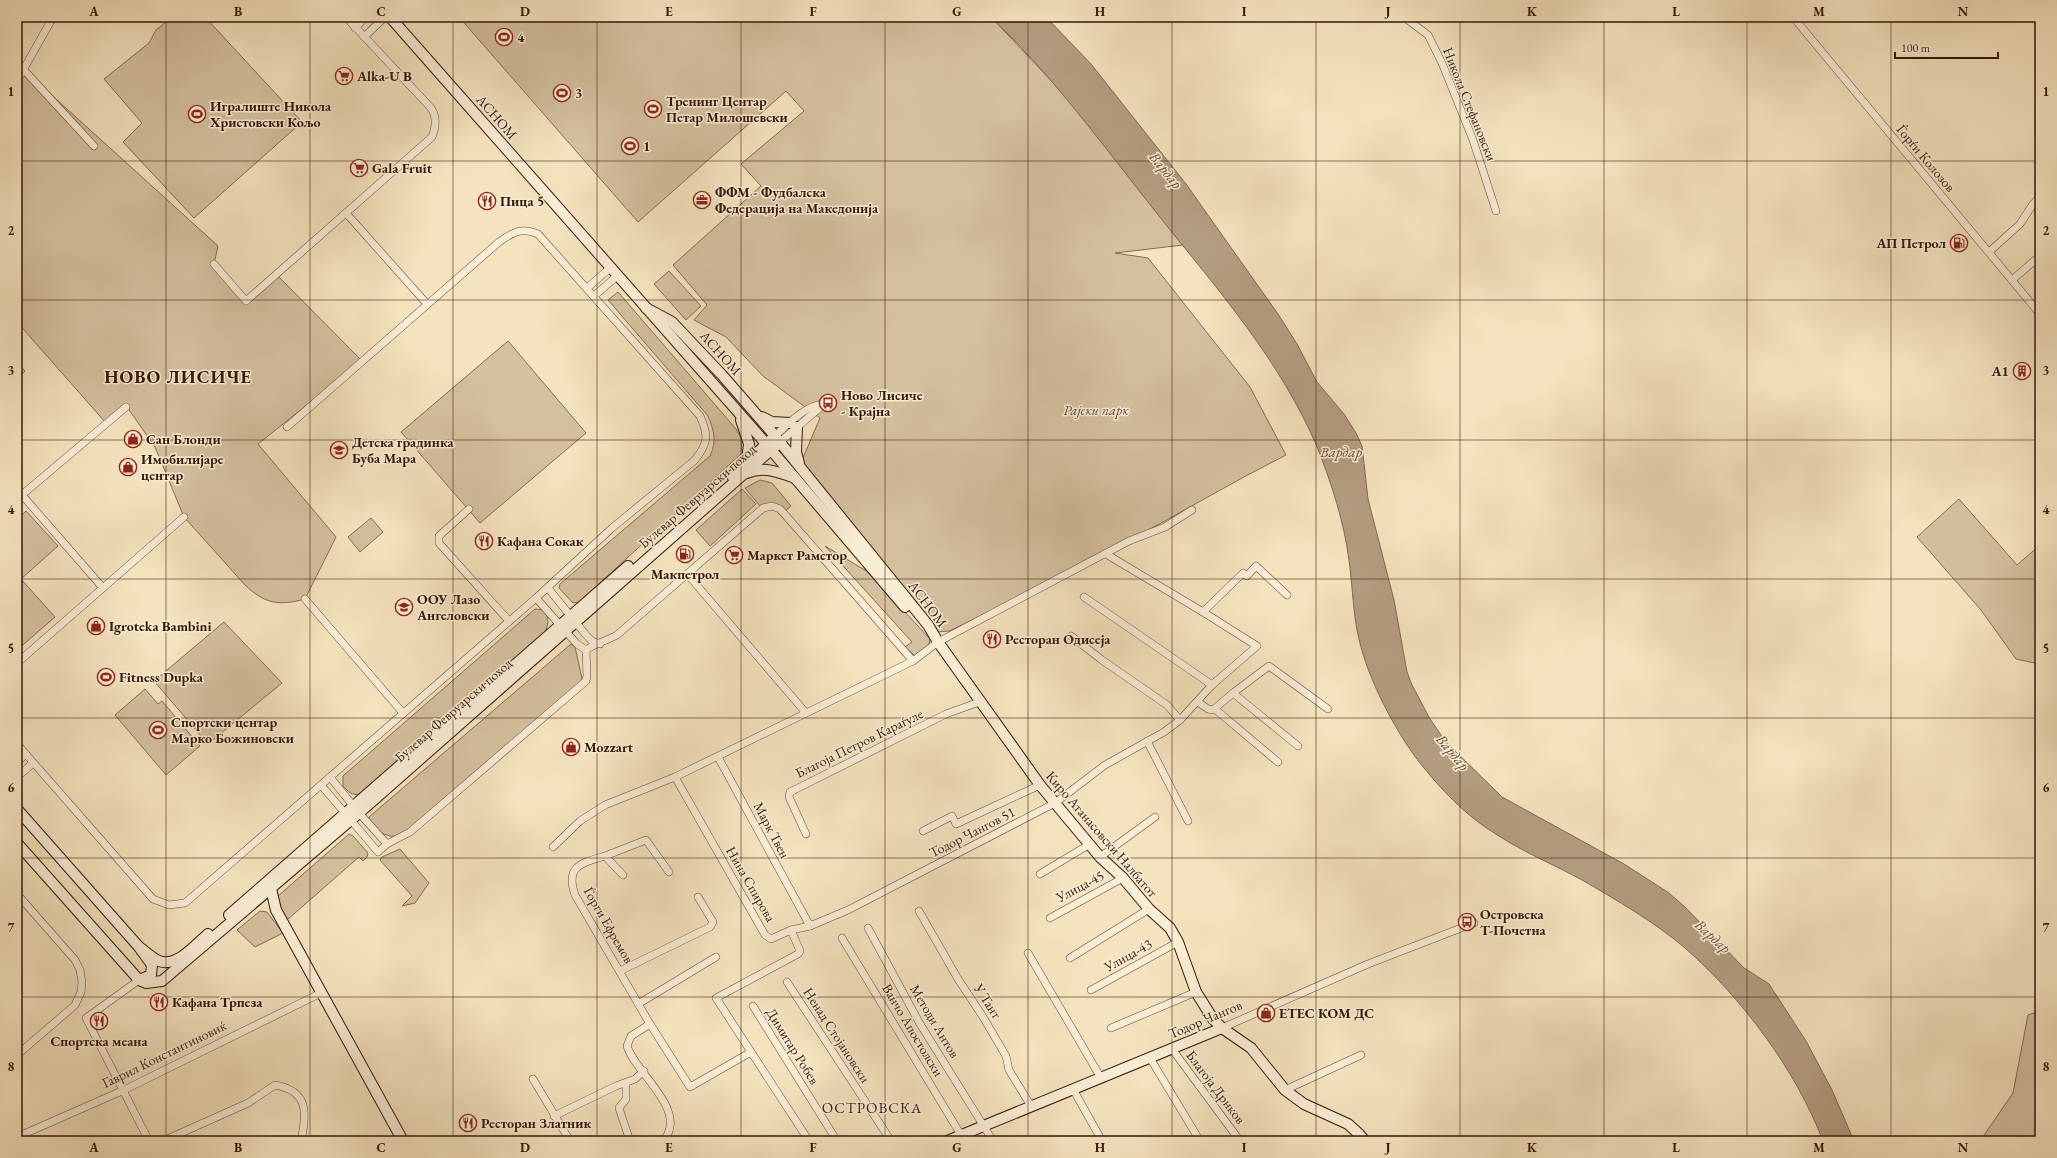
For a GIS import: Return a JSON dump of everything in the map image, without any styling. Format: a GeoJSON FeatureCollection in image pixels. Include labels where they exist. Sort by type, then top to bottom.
{"type":"FeatureCollection","features":[{"type":"Feature","properties":{"kind":"street"},"geometry":{"type":"LineString","coordinates":[[17,81],[54,17]]}},
{"type":"Feature","properties":{"kind":"street"},"geometry":{"type":"LineString","coordinates":[[214,264],[246,301],[432,137],[436,128],[434,112],[346,17]]}},
{"type":"Feature","properties":{"kind":"street"},"geometry":{"type":"LineString","coordinates":[[355,28],[366,17]]}},
{"type":"Feature","properties":{"kind":"street"},"geometry":{"type":"LineString","coordinates":[[364,37],[385,17]]}},
{"type":"Feature","properties":{"kind":"street","name":"АСНОМ"},"geometry":{"type":"LineString","coordinates":[[390,17],[796,478],[923,629],[938,642]]}},
{"type":"Feature","properties":{"kind":"street","name":"Никола Стефановски"},"geometry":{"type":"LineString","coordinates":[[1404,17],[1428,35],[1442,63],[1473,140],[1496,211]]}},
{"type":"Feature","properties":{"kind":"street","name":"Ѓорѓи Колозов"},"geometry":{"type":"LineString","coordinates":[[1793,17],[2040,314]]}},
{"type":"Feature","properties":{"kind":"street"},"geometry":{"type":"LineString","coordinates":[[24,70],[94,146]]}},
{"type":"Feature","properties":{"kind":"street"},"geometry":{"type":"LineString","coordinates":[[1989,252],[2020,224],[2033,204],[2040,197]]}},
{"type":"Feature","properties":{"kind":"street"},"geometry":{"type":"LineString","coordinates":[[346,213],[427,304]]}},
{"type":"Feature","properties":{"kind":"street"},"geometry":{"type":"LineString","coordinates":[[17,744],[153,900],[169,905],[180,905],[190,900],[548,588],[612,528],[695,460],[702,451],[707,437],[706,428],[700,416],[538,234],[528,230],[521,230],[511,233],[499,242],[287,427]]}},
{"type":"Feature","properties":{"kind":"street"},"geometry":{"type":"LineString","coordinates":[[2012,280],[2040,256]]}},
{"type":"Feature","properties":{"kind":"street"},"geometry":{"type":"LineString","coordinates":[[587,288],[610,268]]}},
{"type":"Feature","properties":{"kind":"street"},"geometry":{"type":"LineString","coordinates":[[594,296],[617,276]]}},
{"type":"Feature","properties":{"kind":"street","name":"АСНОМ"},"geometry":{"type":"LineString","coordinates":[[646,308],[672,322],[756,412],[777,440],[928,625],[938,642]]}},
{"type":"Feature","properties":{"kind":"street"},"geometry":{"type":"LineString","coordinates":[[103,588],[19,497],[126,407]]}},
{"type":"Feature","properties":{"kind":"street"},"geometry":{"type":"LineString","coordinates":[[736,411],[748,437],[748,461]]}},
{"type":"Feature","properties":{"kind":"street"},"geometry":{"type":"LineString","coordinates":[[756,412],[772,422],[793,425]]}},
{"type":"Feature","properties":{"kind":"street"},"geometry":{"type":"LineString","coordinates":[[777,440],[793,425]]}},
{"type":"Feature","properties":{"kind":"street"},"geometry":{"type":"LineString","coordinates":[[793,425],[796,452],[801,469]]}},
{"type":"Feature","properties":{"kind":"street","name":"Булевар Февруарски поход"},"geometry":{"type":"LineString","coordinates":[[573,619],[741,476],[777,440]]}},
{"type":"Feature","properties":{"kind":"street","name":"Булевар Февруарски поход"},"geometry":{"type":"LineString","coordinates":[[139,947],[161,962],[175,961],[181,957],[348,817],[563,628],[748,461],[769,447]]}},
{"type":"Feature","properties":{"kind":"street"},"geometry":{"type":"LineString","coordinates":[[741,476],[756,470],[779,472],[796,478]]}},
{"type":"Feature","properties":{"kind":"street"},"geometry":{"type":"LineString","coordinates":[[586,650],[602,644],[618,635],[763,508],[772,506],[780,509],[913,661]]}},
{"type":"Feature","properties":{"kind":"street"},"geometry":{"type":"LineString","coordinates":[[469,509],[439,536],[439,543],[509,621]]}},
{"type":"Feature","properties":{"kind":"street"},"geometry":{"type":"LineString","coordinates":[[553,848],[580,821],[605,806],[675,777],[718,757],[913,661],[938,642],[1129,541],[1164,527],[1192,510]]}},
{"type":"Feature","properties":{"kind":"street"},"geometry":{"type":"LineString","coordinates":[[17,663],[184,517]]}},
{"type":"Feature","properties":{"kind":"street","name":"Тодор Чангов 51"},"geometry":{"type":"LineString","coordinates":[[791,930],[810,926],[848,910],[1055,803],[1105,765],[1164,732],[1180,720],[1212,685],[1257,646],[1106,554]]}},
{"type":"Feature","properties":{"kind":"street"},"geometry":{"type":"LineString","coordinates":[[1203,612],[1243,573],[1247,576],[1256,566],[1287,595]]}},
{"type":"Feature","properties":{"kind":"street"},"geometry":{"type":"LineString","coordinates":[[688,575],[806,713]]}},
{"type":"Feature","properties":{"kind":"street"},"geometry":{"type":"LineString","coordinates":[[548,588],[592,642],[602,644]]}},
{"type":"Feature","properties":{"kind":"street"},"geometry":{"type":"LineString","coordinates":[[1084,597],[1212,685]]}},
{"type":"Feature","properties":{"kind":"street"},"geometry":{"type":"LineString","coordinates":[[321,785],[378,852],[387,844],[410,832],[429,817],[586,681],[588,675],[586,650],[563,628],[536,598]]}},
{"type":"Feature","properties":{"kind":"street"},"geometry":{"type":"LineString","coordinates":[[305,599],[403,714]]}},
{"type":"Feature","properties":{"kind":"street"},"geometry":{"type":"LineString","coordinates":[[1070,636],[1167,705],[1180,720]]}},
{"type":"Feature","properties":{"kind":"street","name":"Киро Атанасовски Налбатот"},"geometry":{"type":"LineString","coordinates":[[938,642],[982,701],[1040,785],[1100,857],[1123,878],[1149,909],[1170,928],[1178,942],[1196,992],[1213,1019],[1222,1028],[1251,1048],[1285,1090],[1304,1104],[1348,1124],[1360,1134],[1365,1141]]}},
{"type":"Feature","properties":{"kind":"street"},"geometry":{"type":"LineString","coordinates":[[1198,702],[1209,710],[1215,709],[1233,693],[1269,666],[1328,709]]}},
{"type":"Feature","properties":{"kind":"street"},"geometry":{"type":"LineString","coordinates":[[1233,693],[1298,746]]}},
{"type":"Feature","properties":{"kind":"street","name":"Благоја Петров Караѓуле"},"geometry":{"type":"LineString","coordinates":[[806,834],[788,797],[790,792],[946,714],[982,701]]}},
{"type":"Feature","properties":{"kind":"street"},"geometry":{"type":"LineString","coordinates":[[1215,709],[1278,762]]}},
{"type":"Feature","properties":{"kind":"street"},"geometry":{"type":"LineString","coordinates":[[1147,741],[1188,820]]}},
{"type":"Feature","properties":{"kind":"street"},"geometry":{"type":"LineString","coordinates":[[17,762],[26,754]]}},
{"type":"Feature","properties":{"kind":"street","name":"Марк Твен"},"geometry":{"type":"LineString","coordinates":[[718,757],[810,926]]}},
{"type":"Feature","properties":{"kind":"street"},"geometry":{"type":"LineString","coordinates":[[17,777],[33,763]]}},
{"type":"Feature","properties":{"kind":"street"},"geometry":{"type":"LineString","coordinates":[[330,777],[356,810],[387,844]]}},
{"type":"Feature","properties":{"kind":"street","name":"Нина Спирова"},"geometry":{"type":"LineString","coordinates":[[675,777],[765,935],[771,939],[791,930],[800,951],[798,954],[716,998],[809,1141]]}},
{"type":"Feature","properties":{"kind":"street"},"geometry":{"type":"LineString","coordinates":[[923,831],[952,816],[956,824],[1040,785]]}},
{"type":"Feature","properties":{"kind":"street"},"geometry":{"type":"LineString","coordinates":[[17,809],[139,947],[152,965],[152,976],[139,980],[86,1018],[150,1141]]}},
{"type":"Feature","properties":{"kind":"street","name":"Булевар Февруарски поход"},"geometry":{"type":"LineString","coordinates":[[139,980],[146,983],[154,983],[170,975],[271,889],[348,817]]}},
{"type":"Feature","properties":{"kind":"street"},"geometry":{"type":"LineString","coordinates":[[1100,857],[1155,817]]}},
{"type":"Feature","properties":{"kind":"street","name":"Ѓорги Ефремов"},"geometry":{"type":"LineString","coordinates":[[669,872],[646,840],[585,862],[577,867],[571,876],[571,883],[575,895],[638,1004],[690,1087],[751,1052]]}},
{"type":"Feature","properties":{"kind":"street"},"geometry":{"type":"LineString","coordinates":[[17,843],[139,980]]}},
{"type":"Feature","properties":{"kind":"street"},"geometry":{"type":"LineString","coordinates":[[1040,874],[1090,844]]}},
{"type":"Feature","properties":{"kind":"street"},"geometry":{"type":"LineString","coordinates":[[605,856],[622,875]]}},
{"type":"Feature","properties":{"kind":"street","name":"Улица-45"},"geometry":{"type":"LineString","coordinates":[[1050,918],[1123,878]]}},
{"type":"Feature","properties":{"kind":"street"},"geometry":{"type":"LineString","coordinates":[[271,889],[276,910],[402,1141]]}},
{"type":"Feature","properties":{"kind":"street"},"geometry":{"type":"LineString","coordinates":[[17,894],[75,960],[80,970],[82,982],[75,1005],[17,1055]]}},
{"type":"Feature","properties":{"kind":"street"},"geometry":{"type":"LineString","coordinates":[[620,971],[712,926],[713,922],[698,897]]}},
{"type":"Feature","properties":{"kind":"street"},"geometry":{"type":"LineString","coordinates":[[255,902],[276,910]]}},
{"type":"Feature","properties":{"kind":"street"},"geometry":{"type":"LineString","coordinates":[[1070,958],[1149,909]]}},
{"type":"Feature","properties":{"kind":"street","name":"У Тант"},"geometry":{"type":"LineString","coordinates":[[919,911],[958,979],[1006,1056],[1009,1070],[1031,1106]]}},
{"type":"Feature","properties":{"kind":"street","name":"Тодор Чангов"},"geometry":{"type":"LineString","coordinates":[[947,1141],[1222,1028],[1368,964],[1474,923]]}},
{"type":"Feature","properties":{"kind":"street","name":"Методи Антов"},"geometry":{"type":"LineString","coordinates":[[868,928],[920,1024],[993,1141]]}},
{"type":"Feature","properties":{"kind":"street","name":"Ванчо Апостолски"},"geometry":{"type":"LineString","coordinates":[[842,938],[961,1135]]}},
{"type":"Feature","properties":{"kind":"street","name":"Улица-43"},"geometry":{"type":"LineString","coordinates":[[1091,990],[1178,942]]}},
{"type":"Feature","properties":{"kind":"street"},"geometry":{"type":"LineString","coordinates":[[1028,953],[1101,1078]]}},
{"type":"Feature","properties":{"kind":"street"},"geometry":{"type":"LineString","coordinates":[[638,1004],[716,957]]}},
{"type":"Feature","properties":{"kind":"street","name":"Ненад Стојановски"},"geometry":{"type":"LineString","coordinates":[[787,982],[891,1141]]}},
{"type":"Feature","properties":{"kind":"street"},"geometry":{"type":"LineString","coordinates":[[1111,1028],[1196,992]]}},
{"type":"Feature","properties":{"kind":"street","name":"Гаврил Константиновиќ"},"geometry":{"type":"LineString","coordinates":[[20,1138],[124,1090],[321,993]]}},
{"type":"Feature","properties":{"kind":"street","name":"Димитар Робев"},"geometry":{"type":"LineString","coordinates":[[753,1006],[837,1141]]}},
{"type":"Feature","properties":{"kind":"street"},"geometry":{"type":"LineString","coordinates":[[650,1024],[631,1036],[627,1044],[627,1048],[644,1072],[669,1113],[671,1129],[663,1141]]}},
{"type":"Feature","properties":{"kind":"street","name":"Благоја Дрнков"},"geometry":{"type":"LineString","coordinates":[[1172,1048],[1240,1141]]}},
{"type":"Feature","properties":{"kind":"street"},"geometry":{"type":"LineString","coordinates":[[1285,1090],[1361,1055]]}},
{"type":"Feature","properties":{"kind":"street"},"geometry":{"type":"LineString","coordinates":[[1150,1058],[1200,1141]]}},
{"type":"Feature","properties":{"kind":"street"},"geometry":{"type":"LineString","coordinates":[[554,1116],[616,1086],[635,1079],[644,1072]]}},
{"type":"Feature","properties":{"kind":"street"},"geometry":{"type":"LineString","coordinates":[[533,1079],[570,1141]]}},
{"type":"Feature","properties":{"kind":"street"},"geometry":{"type":"LineString","coordinates":[[626,1083],[626,1099],[619,1108],[630,1141]]}},
{"type":"Feature","properties":{"kind":"street"},"geometry":{"type":"LineString","coordinates":[[163,1141],[248,1103],[275,1085],[288,1087],[302,1100],[305,1113],[301,1141]]}},
{"type":"Feature","properties":{"kind":"street"},"geometry":{"type":"LineString","coordinates":[[1073,1089],[1102,1141]]}},
{"type":"Feature","properties":{"kind":"green space"},"geometry":{"type":"Polygon","coordinates":[[[172,17],[205,17],[302,122],[194,218],[123,142],[142,123],[104,79],[149,43],[156,30],[172,17]]]}},
{"type":"Feature","properties":{"kind":"green space","name":"Рајски парк"},"geometry":{"type":"Polygon","coordinates":[[[459,17],[991,17],[1060,90],[1183,245],[1115,253],[1148,258],[1250,387],[1286,455],[1062,577],[949,631],[937,632],[800,465],[820,418],[763,376],[726,337],[694,320],[707,305],[673,265],[761,186],[741,164],[804,111],[786,91],[638,222],[459,17]]]}},
{"type":"Feature","properties":{"kind":"green space"},"geometry":{"type":"Polygon","coordinates":[[[24,70],[218,246],[214,264],[246,301],[276,274],[362,361],[258,444],[336,537],[305,599],[280,603],[273,602],[259,596],[245,585],[184,517],[155,447],[127,407],[106,423],[17,322],[17,82],[24,70]]]}},
{"type":"Feature","properties":{"kind":"green space"},"geometry":{"type":"Polygon","coordinates":[[[669,271],[701,306],[686,320],[654,284],[669,271]]]}},
{"type":"Feature","properties":{"kind":"green space"},"geometry":{"type":"Polygon","coordinates":[[[618,292],[736,429],[741,438],[742,453],[579,602],[573,603],[559,588],[560,584],[710,456],[714,441],[712,426],[708,416],[608,300],[618,292]]]}},
{"type":"Feature","properties":{"kind":"green space"},"geometry":{"type":"Polygon","coordinates":[[[508,341],[586,433],[480,523],[401,432],[508,341]]]}},
{"type":"Feature","properties":{"kind":"green space"},"geometry":{"type":"Polygon","coordinates":[[[17,362],[25,371],[17,379],[17,362]]]}},
{"type":"Feature","properties":{"kind":"green space"},"geometry":{"type":"Polygon","coordinates":[[[760,480],[772,483],[791,506],[785,511],[763,505],[760,506],[745,488],[760,480]]]}},
{"type":"Feature","properties":{"kind":"green space"},"geometry":{"type":"Polygon","coordinates":[[[742,489],[756,504],[710,546],[696,530],[742,489]]]}},
{"type":"Feature","properties":{"kind":"green space"},"geometry":{"type":"Polygon","coordinates":[[[1959,499],[2017,565],[2040,545],[2039,664],[2016,659],[1981,610],[1917,537],[1959,499]]]}},
{"type":"Feature","properties":{"kind":"green space"},"geometry":{"type":"Polygon","coordinates":[[[26,511],[58,546],[21,579],[55,617],[17,650],[17,519],[26,511]]]}},
{"type":"Feature","properties":{"kind":"green space"},"geometry":{"type":"Polygon","coordinates":[[[371,518],[383,532],[360,552],[348,537],[371,518]]]}},
{"type":"Feature","properties":{"kind":"green space"},"geometry":{"type":"Polygon","coordinates":[[[825,546],[868,572],[930,639],[928,648],[915,656],[905,647],[912,642],[825,546]]]}},
{"type":"Feature","properties":{"kind":"green space"},"geometry":{"type":"Polygon","coordinates":[[[535,609],[544,610],[547,616],[548,624],[545,633],[360,794],[353,794],[343,786],[343,776],[535,609]]]}},
{"type":"Feature","properties":{"kind":"green space"},"geometry":{"type":"Polygon","coordinates":[[[224,622],[282,683],[208,744],[154,681],[224,622]]]}},
{"type":"Feature","properties":{"kind":"green space"},"geometry":{"type":"Polygon","coordinates":[[[571,644],[575,647],[583,683],[414,829],[392,836],[383,834],[375,828],[369,817],[571,644]]]}},
{"type":"Feature","properties":{"kind":"green space","name":"Спортски центар Марко Божиновски"},"geometry":{"type":"Polygon","coordinates":[[[145,689],[158,704],[162,701],[200,746],[166,775],[115,715],[145,689]]]}},
{"type":"Feature","properties":{"kind":"green space"},"geometry":{"type":"Polygon","coordinates":[[[349,834],[353,836],[368,853],[367,857],[363,861],[359,857],[287,920],[281,910],[278,896],[349,834]]]}},
{"type":"Feature","properties":{"kind":"green space"},"geometry":{"type":"Polygon","coordinates":[[[400,849],[429,883],[415,903],[402,906],[412,896],[380,860],[382,857],[400,849]]]}},
{"type":"Feature","properties":{"kind":"green space"},"geometry":{"type":"Polygon","coordinates":[[[260,911],[267,912],[283,933],[255,947],[237,930],[260,911]]]}},
{"type":"Feature","properties":{"kind":"green space"},"geometry":{"type":"Polygon","coordinates":[[[2040,1011],[2040,1141],[1980,1141],[2013,1093],[2028,1015],[2040,1011]]]}},
{"type":"Feature","properties":{"kind":"water","name":"Вардар"},"geometry":{"type":"Polygon","coordinates":[[[991,17],[1046,17],[1091,64],[1186,184],[1278,314],[1297,344],[1317,382],[1344,414],[1356,433],[1362,446],[1368,499],[1394,600],[1407,672],[1412,685],[1430,719],[1446,742],[1502,797],[1624,864],[1669,893],[1685,907],[1744,968],[1769,984],[1806,1041],[1832,1090],[1854,1141],[1823,1141],[1812,1114],[1798,1088],[1765,1037],[1747,1012],[1727,989],[1685,948],[1621,903],[1582,880],[1519,848],[1478,822],[1449,796],[1432,778],[1415,756],[1405,742],[1387,710],[1366,662],[1356,626],[1347,546],[1337,504],[1318,449],[1286,386],[1247,327],[1058,88],[991,17]]]}},
{"type":"Feature","properties":{"kind":"place","name":"4"},"geometry":{"type":"Point","coordinates":[504,37]}},
{"type":"Feature","properties":{"kind":"place","name":"Alka-U B"},"geometry":{"type":"Point","coordinates":[344,76]}},
{"type":"Feature","properties":{"kind":"place","name":"3"},"geometry":{"type":"Point","coordinates":[562,93]}},
{"type":"Feature","properties":{"kind":"place","name":"Тренинг Центар Петар Милошевски"},"geometry":{"type":"Point","coordinates":[653,109]}},
{"type":"Feature","properties":{"kind":"place","name":"Игралиште Никола Христовски Кољо"},"geometry":{"type":"Point","coordinates":[197,114]}},
{"type":"Feature","properties":{"kind":"place","name":"1"},"geometry":{"type":"Point","coordinates":[630,146]}},
{"type":"Feature","properties":{"kind":"place","name":"Gala Fruit"},"geometry":{"type":"Point","coordinates":[359,168]}},
{"type":"Feature","properties":{"kind":"place","name":"ФФМ - Фудбалска Федерација на Македонија"},"geometry":{"type":"Point","coordinates":[702,200]}},
{"type":"Feature","properties":{"kind":"place","name":"Пица 5"},"geometry":{"type":"Point","coordinates":[487,201]}},
{"type":"Feature","properties":{"kind":"place","name":"АП Петрол"},"geometry":{"type":"Point","coordinates":[1959,243]}},
{"type":"Feature","properties":{"kind":"place","name":"А1"},"geometry":{"type":"Point","coordinates":[2022,371]}},
{"type":"Feature","properties":{"kind":"place","name":"Ново Лисиче - Крајна"},"geometry":{"type":"Point","coordinates":[828,403]}},
{"type":"Feature","properties":{"kind":"place","name":"Сан Блонди"},"geometry":{"type":"Point","coordinates":[133,439]}},
{"type":"Feature","properties":{"kind":"place","name":"Детска градинка Буба Мара"},"geometry":{"type":"Point","coordinates":[339,450]}},
{"type":"Feature","properties":{"kind":"place","name":"Имобилијаре центар"},"geometry":{"type":"Point","coordinates":[128,467]}},
{"type":"Feature","properties":{"kind":"place","name":"Кафана Сокак"},"geometry":{"type":"Point","coordinates":[484,541]}},
{"type":"Feature","properties":{"kind":"place","name":"Макпетрол"},"geometry":{"type":"Point","coordinates":[685,554]}},
{"type":"Feature","properties":{"kind":"place","name":"Маркет Рамстор"},"geometry":{"type":"Point","coordinates":[734,555]}},
{"type":"Feature","properties":{"kind":"place","name":"ООУ Лазо Ангеловски"},"geometry":{"type":"Point","coordinates":[404,607]}},
{"type":"Feature","properties":{"kind":"place","name":"Igroteka Bambini"},"geometry":{"type":"Point","coordinates":[96,626]}},
{"type":"Feature","properties":{"kind":"place","name":"Ресторан Одисеја"},"geometry":{"type":"Point","coordinates":[992,639]}},
{"type":"Feature","properties":{"kind":"place","name":"Fitness Dupka"},"geometry":{"type":"Point","coordinates":[106,677]}},
{"type":"Feature","properties":{"kind":"place","name":"Спортски центар Марко Божиновски"},"geometry":{"type":"Point","coordinates":[158,730]}},
{"type":"Feature","properties":{"kind":"place","name":"Mozzart"},"geometry":{"type":"Point","coordinates":[571,747]}},
{"type":"Feature","properties":{"kind":"place","name":"Островска Т-Почетна"},"geometry":{"type":"Point","coordinates":[1467,922]}},
{"type":"Feature","properties":{"kind":"place","name":"Кафана Трпеза"},"geometry":{"type":"Point","coordinates":[159,1002]}},
{"type":"Feature","properties":{"kind":"place","name":"ЕТЕС КОМ ДС"},"geometry":{"type":"Point","coordinates":[1266,1013]}},
{"type":"Feature","properties":{"kind":"place","name":"Спортска меана"},"geometry":{"type":"Point","coordinates":[99,1021]}},
{"type":"Feature","properties":{"kind":"place","name":"Ресторан Златник"},"geometry":{"type":"Point","coordinates":[468,1123]}},
{"type":"Feature","properties":{"kind":"district","name":"НОВО ЛИСИЧЕ"},"geometry":{"type":"Point","coordinates":[178,376]}},
{"type":"Feature","properties":{"kind":"district","name":"ОСТРОВСКА"},"geometry":{"type":"Point","coordinates":[872,1107]}}]}
